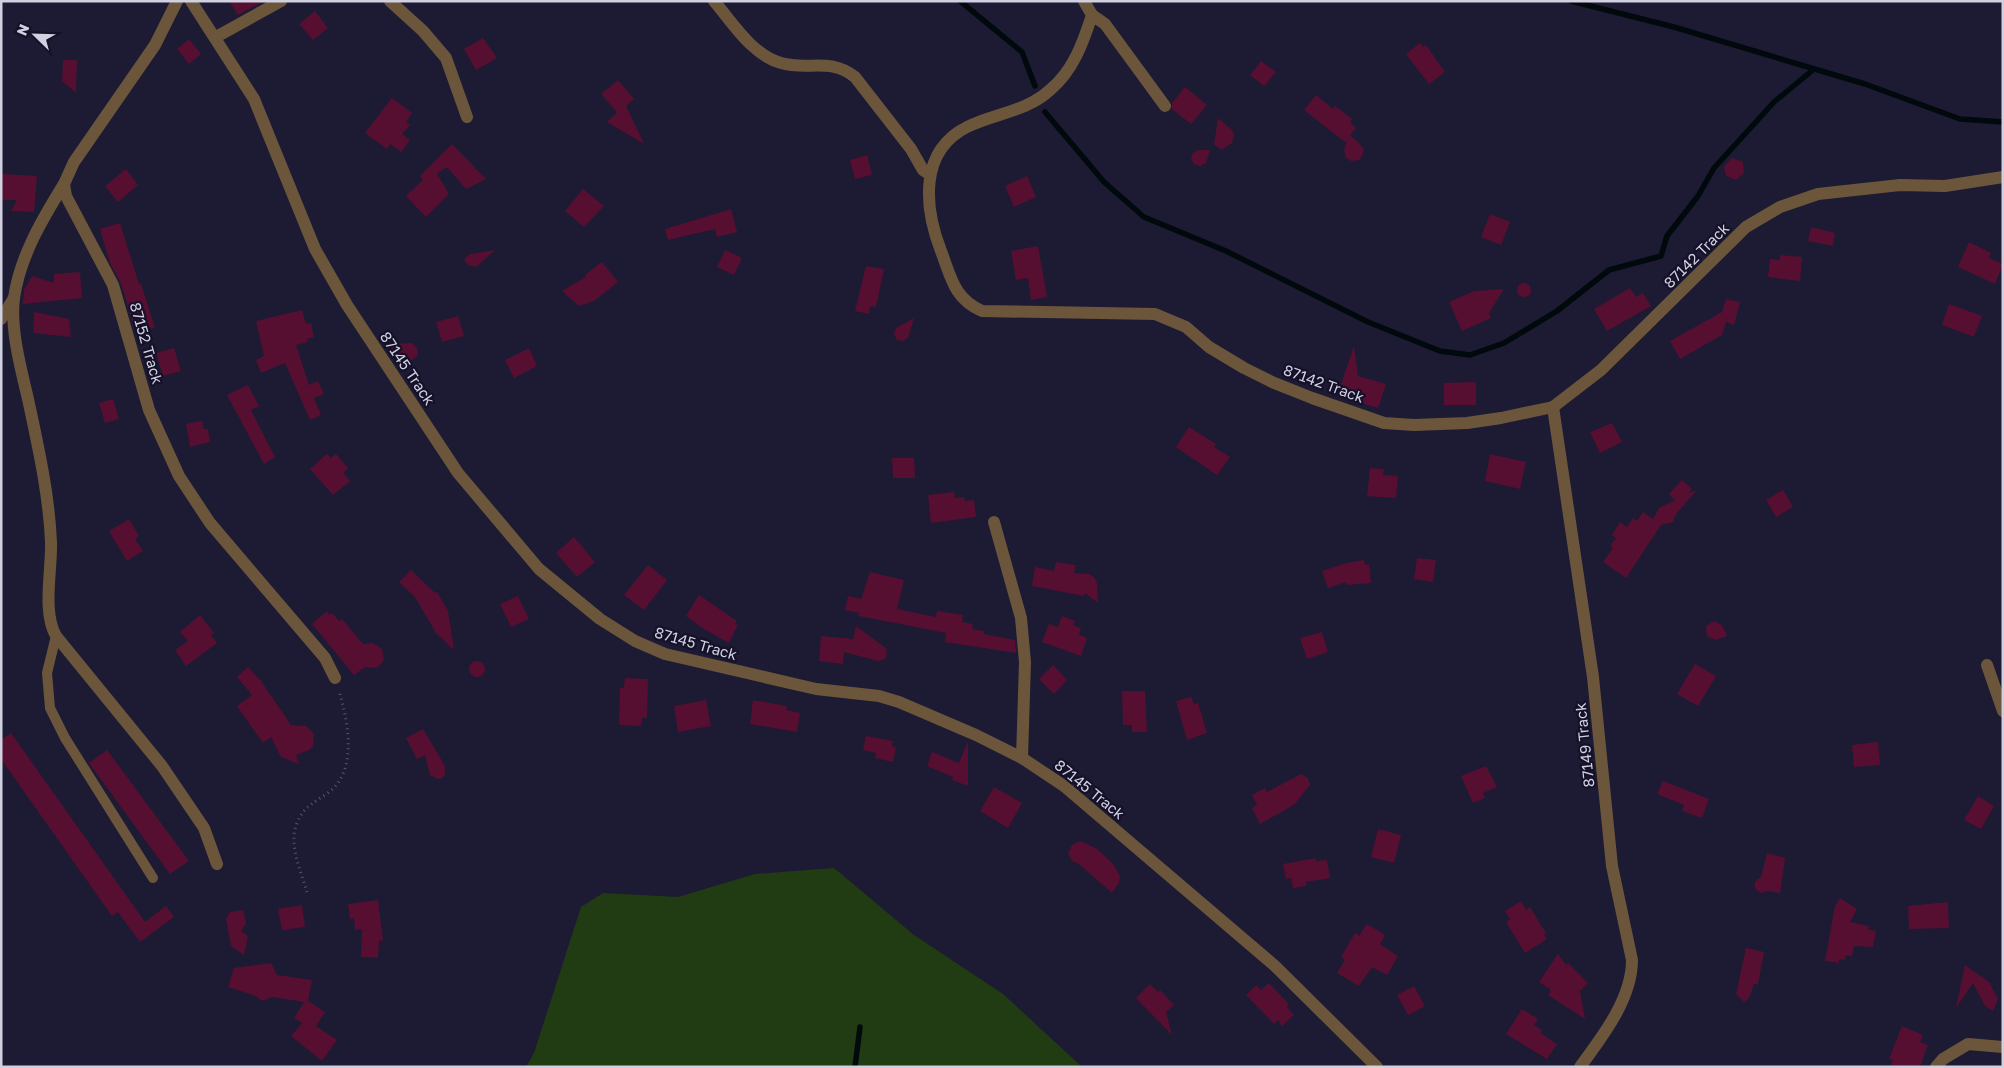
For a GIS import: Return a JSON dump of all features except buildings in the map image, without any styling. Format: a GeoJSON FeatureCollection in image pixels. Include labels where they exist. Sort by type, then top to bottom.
{"type":"FeatureCollection","features":[{"type":"Feature","properties":{"kind":"street"},"geometry":{"type":"LineString","coordinates":[[1,319],[14,298],[25,259],[40,223],[64,184],[74,162],[154,45],[177,1]]}},
{"type":"Feature","properties":{"kind":"street","name":"87145 Track"},"geometry":{"type":"LineString","coordinates":[[191,1],[254,98],[315,249],[347,305],[458,473],[539,569],[568,595],[621,632],[665,654],[816,689],[879,696],[899,702],[976,735],[1022,758],[1064,786],[1275,966],[1377,1067]]}},
{"type":"Feature","properties":{"kind":"street"},"geometry":{"type":"LineString","coordinates":[[216,37],[282,1]]}},
{"type":"Feature","properties":{"kind":"street"},"geometry":{"type":"LineString","coordinates":[[390,1],[423,31],[446,58],[467,117]]}},
{"type":"Feature","properties":{"kind":"street"},"geometry":{"type":"LineString","coordinates":[[714,1],[757,50],[768,58],[791,65],[835,66],[855,77],[910,149],[923,170],[929,174]]}},
{"type":"Feature","properties":{"kind":"street"},"geometry":{"type":"LineString","coordinates":[[1084,1],[1092,15],[1105,24],[1165,106]]}},
{"type":"Feature","properties":{"kind":"street","name":"87142 Track"},"geometry":{"type":"LineString","coordinates":[[1092,15],[1083,41],[1069,70],[1058,84],[1030,104],[968,127],[949,138],[937,153],[929,174],[934,224],[938,242],[956,291],[963,301],[982,311],[1155,314],[1186,327],[1209,347],[1272,382],[1384,422],[1414,425],[1467,423],[1501,418],[1553,406],[1601,370],[1746,227],[1762,216],[1798,199],[1818,194],[1900,185],[1945,186],[2003,177]]}},
{"type":"Feature","properties":{"kind":"street","name":"87152 Track"},"geometry":{"type":"LineString","coordinates":[[64,184],[66,196],[113,285],[149,410],[179,476],[210,523],[325,658],[335,678]]}},
{"type":"Feature","properties":{"kind":"street"},"geometry":{"type":"LineString","coordinates":[[14,298],[19,360],[44,476],[51,542],[49,619],[56,636],[162,766],[204,828],[217,864]]}},
{"type":"Feature","properties":{"kind":"street","name":"87149 Track"},"geometry":{"type":"LineString","coordinates":[[1553,406],[1593,677],[1612,866],[1632,960],[1630,979],[1622,1000],[1600,1038],[1580,1067]]}},
{"type":"Feature","properties":{"kind":"street"},"geometry":{"type":"LineString","coordinates":[[994,522],[1021,618],[1025,662],[1022,758]]}},
{"type":"Feature","properties":{"kind":"street"},"geometry":{"type":"LineString","coordinates":[[1987,665],[2003,711]]}},
{"type":"Feature","properties":{"kind":"street"},"geometry":{"type":"LineString","coordinates":[[1936,1067],[1943,1059],[1968,1044],[2003,1047]]}},
{"type":"Feature","properties":{"kind":"lane"},"geometry":{"type":"LineString","coordinates":[[56,636],[47,672],[50,708],[65,738],[153,878]]}},
{"type":"Feature","properties":{"kind":"path"},"geometry":{"type":"LineString","coordinates":[[307,892],[296,856],[294,841],[297,821],[314,801],[336,786],[344,771],[347,757],[346,721],[335,678]]}},
{"type":"Feature","properties":{"kind":"green space"},"geometry":{"type":"Polygon","coordinates":[[[834,868],[914,935],[1003,994],[1082,1067],[526,1067],[534,1053],[581,907],[603,893],[678,897],[755,874],[834,868]]]}},
{"type":"Feature","properties":{"kind":"waterway"},"geometry":{"type":"LineString","coordinates":[[960,1],[1022,52],[1035,86]]}},
{"type":"Feature","properties":{"kind":"waterway"},"geometry":{"type":"LineString","coordinates":[[1571,1],[1674,27],[1865,84],[1960,119],[2003,122]]}},
{"type":"Feature","properties":{"kind":"waterway"},"geometry":{"type":"LineString","coordinates":[[1045,112],[1104,182],[1144,217],[1226,251],[1368,322],[1440,351],[1470,355],[1504,343],[1557,311],[1609,270],[1661,256],[1667,236],[1698,196],[1714,168],[1774,102],[1814,69]]}},
{"type":"Feature","properties":{"kind":"waterway"},"geometry":{"type":"LineString","coordinates":[[855,1067],[860,1027]]}}]}
